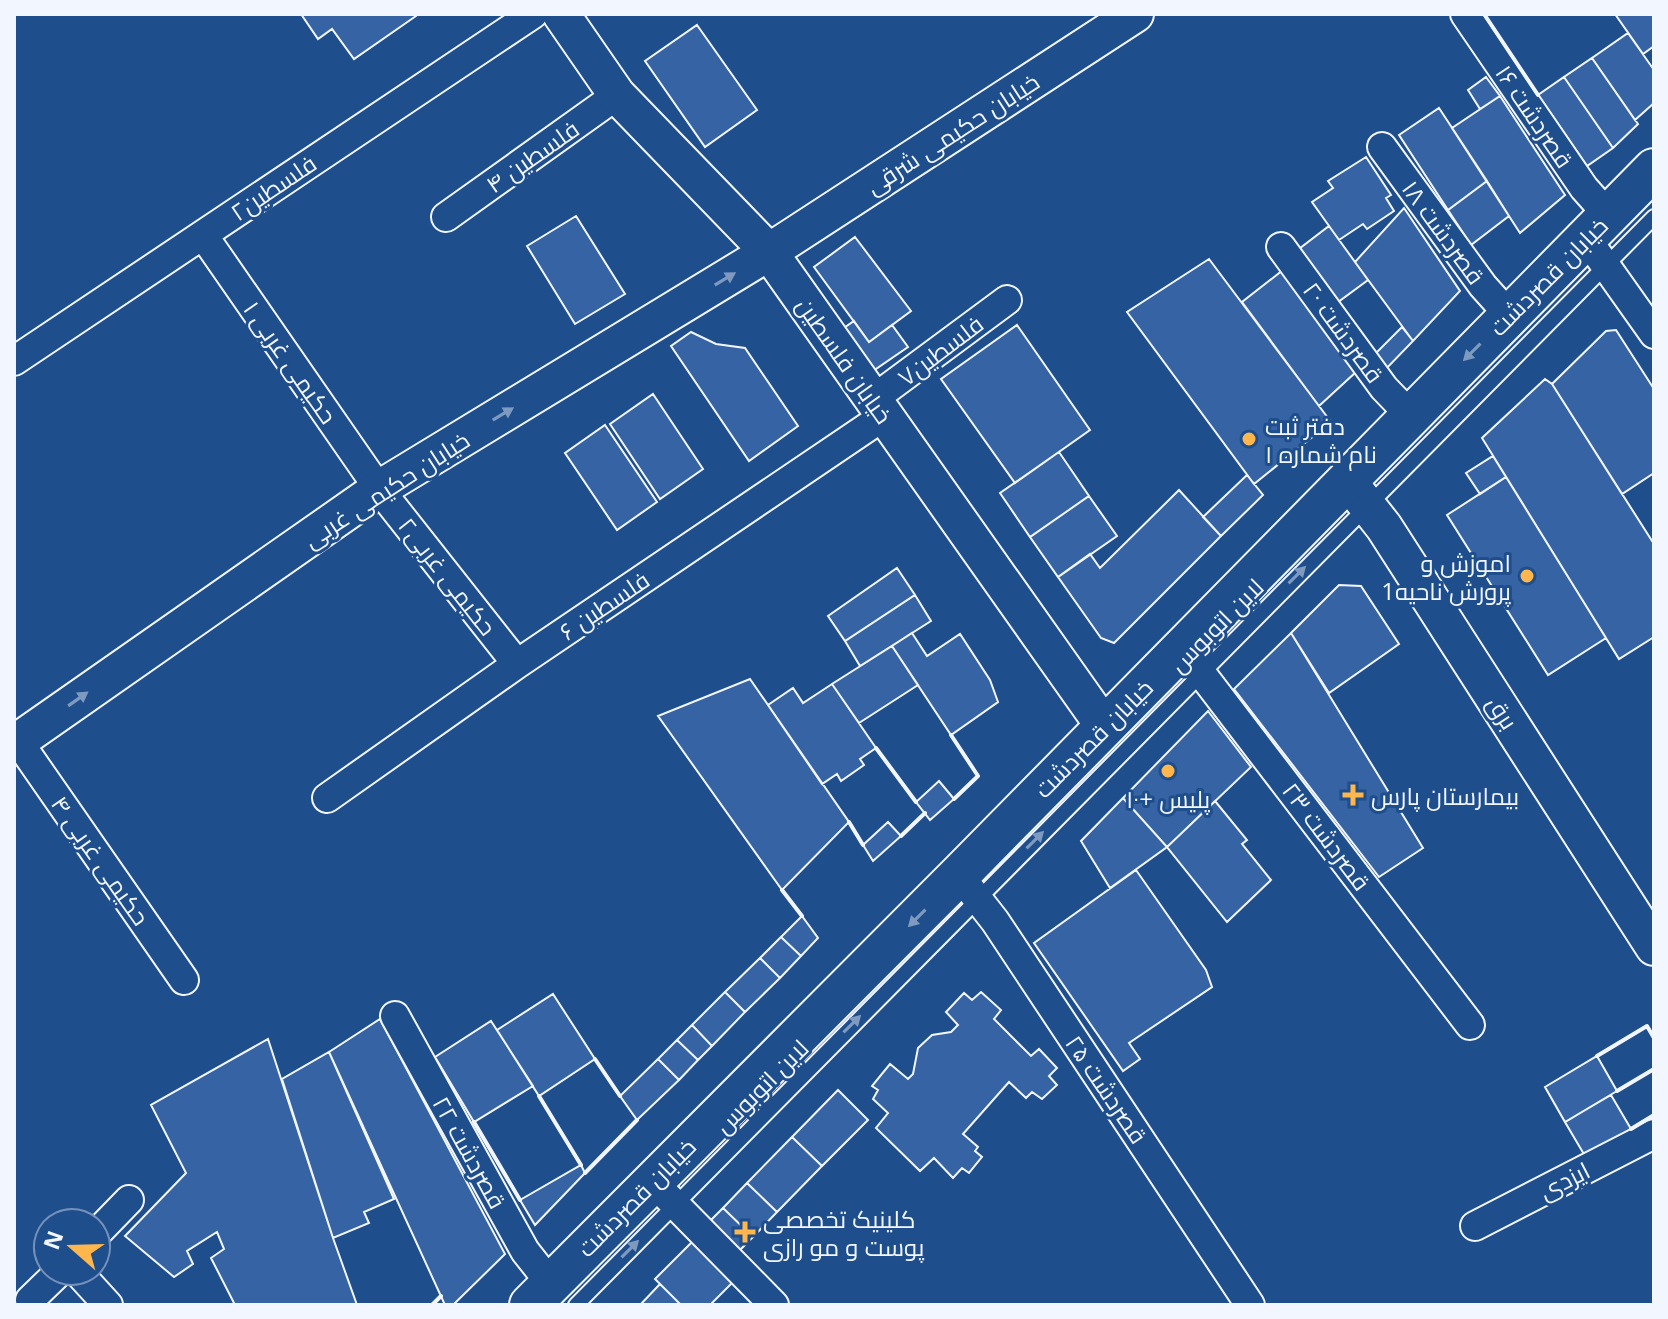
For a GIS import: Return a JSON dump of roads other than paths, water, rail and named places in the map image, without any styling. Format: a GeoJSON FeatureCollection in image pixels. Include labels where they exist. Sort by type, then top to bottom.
{"type":"FeatureCollection","features":[{"type":"Feature","properties":{"kind":"main road","name":"خیابان قصردشت"},"geometry":{"type":"LineString","coordinates":[[552,1298],[663,1192],[969,886],[1104,726],[1192,660],[1358,492],[1410,415],[1509,315],[1600,239],[1654,169]]}},
{"type":"Feature","properties":{"kind":"street","name":"فلسطین۲"},"geometry":{"type":"LineString","coordinates":[[14,361],[533,14]]}},
{"type":"Feature","properties":{"kind":"street","name":"خیابان فلسطین"},"geometry":{"type":"LineString","coordinates":[[561,14],[617,95],[769,252],[1104,726]]}},
{"type":"Feature","properties":{"kind":"street","name":"خیابان حکیمی شرقی"},"geometry":{"type":"LineString","coordinates":[[769,252],[1135,14]]}},
{"type":"Feature","properties":{"kind":"street","name":"قصردشت ۱۶"},"geometry":{"type":"LineString","coordinates":[[1465,14],[1584,188],[1600,239],[1654,334]]}},
{"type":"Feature","properties":{"kind":"street","name":"۴ فلسطین"},"geometry":{"type":"LineString","coordinates":[[446,217],[617,95]]}},
{"type":"Feature","properties":{"kind":"street","name":"قصردشت ۱۸"},"geometry":{"type":"LineString","coordinates":[[1382,147],[1483,286],[1509,315]]}},
{"type":"Feature","properties":{"kind":"street","name":"حکیمی غربی ۱"},"geometry":{"type":"LineString","coordinates":[[203,235],[379,489]]}},
{"type":"Feature","properties":{"kind":"street","name":"قصردشت ۲۰"},"geometry":{"type":"LineString","coordinates":[[1281,247],[1384,388],[1410,415]]}},
{"type":"Feature","properties":{"kind":"street","name":"خیابان حکیمی غربی"},"geometry":{"type":"LineString","coordinates":[[16,743],[379,489],[769,252]]}},
{"type":"Feature","properties":{"kind":"street","name":"۷فلسطین"},"geometry":{"type":"LineString","coordinates":[[878,408],[1007,300]]}},
{"type":"Feature","properties":{"kind":"street","name":"فلسطین ۶"},"geometry":{"type":"LineString","coordinates":[[327,798],[878,408]]}},
{"type":"Feature","properties":{"kind":"street","name":"حکیمی غربی۲"},"geometry":{"type":"LineString","coordinates":[[379,489],[517,664]]}},
{"type":"Feature","properties":{"kind":"street","name":"برق"},"geometry":{"type":"LineString","coordinates":[[1358,492],[1654,947]]}},
{"type":"Feature","properties":{"kind":"street","name":"قصردشت ۲۳"},"geometry":{"type":"LineString","coordinates":[[1192,660],[1470,1025]]}},
{"type":"Feature","properties":{"kind":"street","name":"حکیمی غربی ۴"},"geometry":{"type":"LineString","coordinates":[[16,743],[184,980]]}},
{"type":"Feature","properties":{"kind":"street","name":"قصردشت ۲۵"},"geometry":{"type":"LineString","coordinates":[[969,886],[1250,1305]]}},
{"type":"Feature","properties":{"kind":"street","name":"قصردشت ۲۲"},"geometry":{"type":"LineString","coordinates":[[395,1016],[552,1298]]}},
{"type":"Feature","properties":{"kind":"street","name":"ایزدی"},"geometry":{"type":"LineString","coordinates":[[1475,1226],[1654,1134]]}},
{"type":"Feature","properties":{"kind":"street"},"geometry":{"type":"LineString","coordinates":[[663,1192],[774,1305]]}},
{"type":"Feature","properties":{"kind":"street"},"geometry":{"type":"LineString","coordinates":[[112,1218],[129,1200]]}},
{"type":"Feature","properties":{"kind":"street"},"geometry":{"type":"LineString","coordinates":[[30,1300],[43,1287]]}},
{"type":"Feature","properties":{"kind":"street"},"geometry":{"type":"LineString","coordinates":[[92,1287],[108,1305]]}},
{"type":"Feature","properties":{"kind":"lane"},"geometry":{"type":"LineString","coordinates":[[1358,492],[1600,239],[1654,217]]}},
{"type":"Feature","properties":{"kind":"lane","name":"لاین اتوبوس"},"geometry":{"type":"LineString","coordinates":[[969,886],[1192,660]]}},
{"type":"Feature","properties":{"kind":"place","name":"دفتر ثبت نام شماره ١"},"geometry":{"type":"Point","coordinates":[1249,439]}},
{"type":"Feature","properties":{"kind":"place","name":"اموزش و پرورش ناحیه1"},"geometry":{"type":"Point","coordinates":[1527,576]}},
{"type":"Feature","properties":{"kind":"place","name":"پلیس +۱۰"},"geometry":{"type":"Point","coordinates":[1168,771]}},
{"type":"Feature","properties":{"kind":"place","name":"بیمارستان پارس"},"geometry":{"type":"Point","coordinates":[1353,795]}},
{"type":"Feature","properties":{"kind":"place","name":"کلینیک تخصصی پوست و مو رازی"},"geometry":{"type":"Point","coordinates":[745,1232]}}]}
